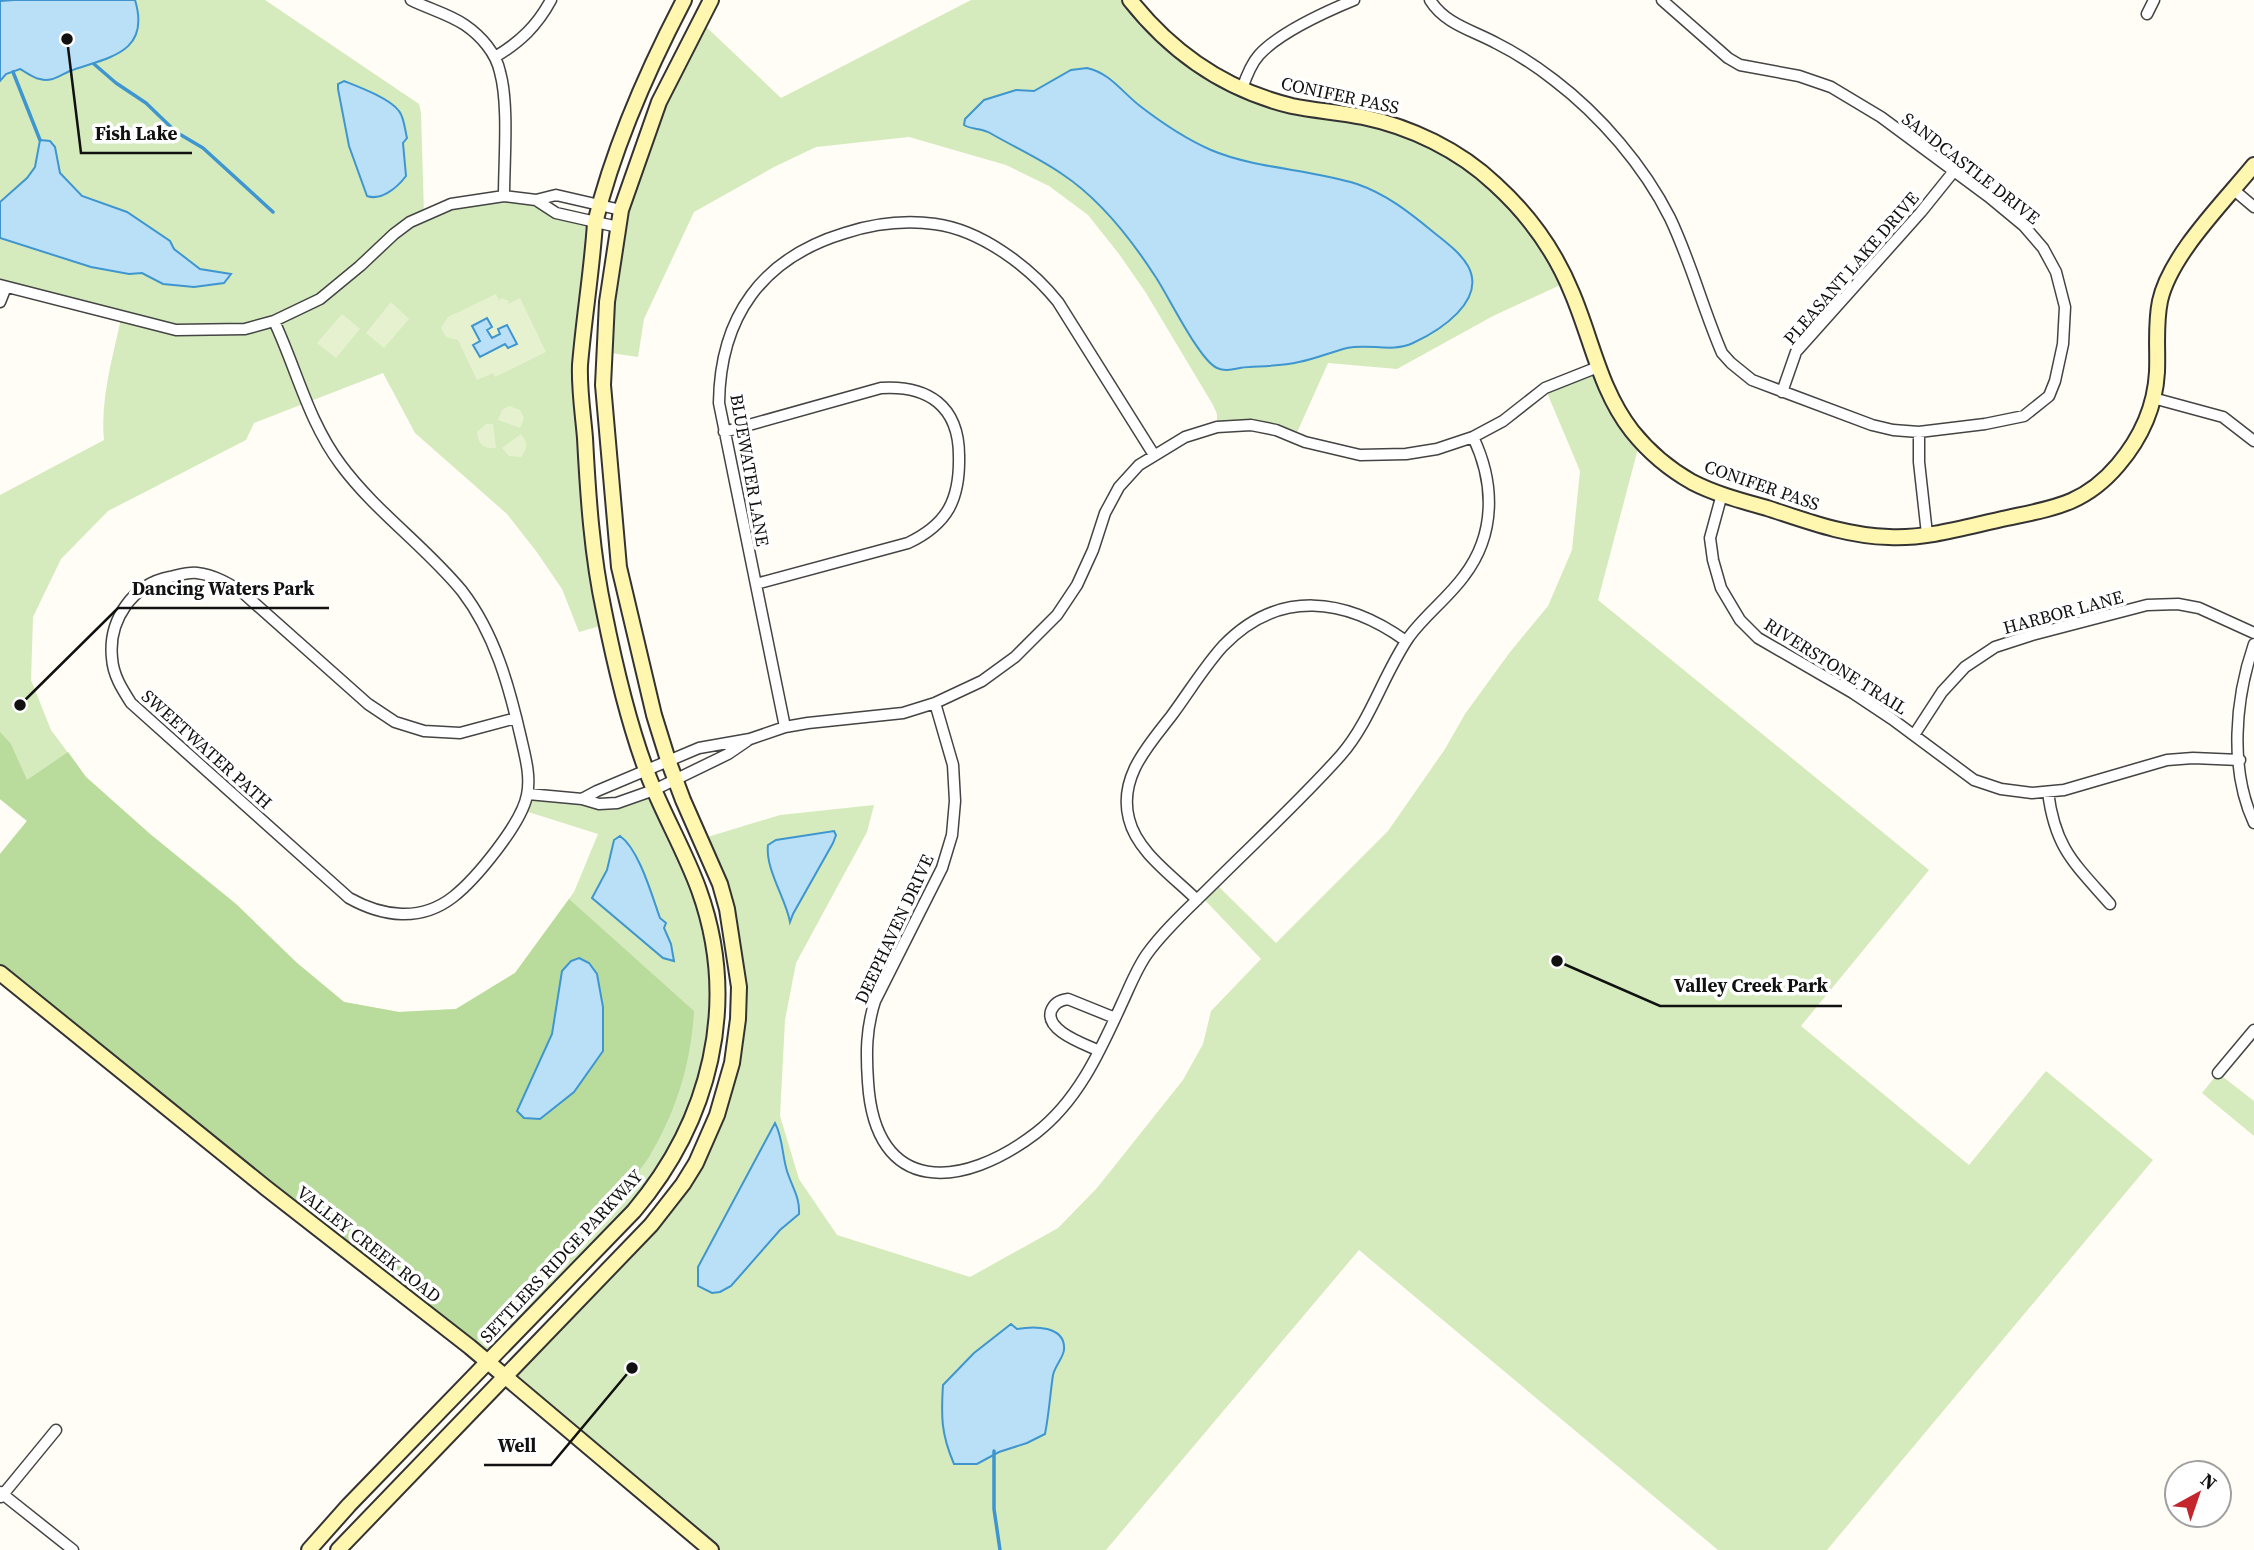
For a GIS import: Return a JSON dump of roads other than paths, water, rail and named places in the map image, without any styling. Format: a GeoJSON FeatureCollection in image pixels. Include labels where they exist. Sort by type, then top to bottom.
{"type":"FeatureCollection","features":[{"type":"Feature","properties":{"kind":"street"},"geometry":{"type":"LineString","coordinates":[[411,0],[465,25],[495,57],[503,90],[504,196]]}},
{"type":"Feature","properties":{"kind":"street"},"geometry":{"type":"LineString","coordinates":[[495,57],[529,33],[551,0]]}},
{"type":"Feature","properties":{"kind":"street","name":"SETTLERS RIDGE PARKWAY"},"geometry":{"type":"LineString","coordinates":[[309,1550],[651,1191],[677,1151],[706,1082],[717,1016],[712,940],[700,892],[647,772],[603,610],[589,512],[580,368],[599,204],[626,124],[684,0]]}},
{"type":"Feature","properties":{"kind":"street"},"geometry":{"type":"LineString","coordinates":[[338,1550],[651,1225],[696,1163],[726,1090],[736,1041],[739,1008],[733,933],[720,884],[674,779],[654,715],[625,594],[619,567],[603,385],[607,302],[621,210],[659,102],[711,0]]}},
{"type":"Feature","properties":{"kind":"street","name":"CONIFER PASS"},"geometry":{"type":"LineString","coordinates":[[1130,0],[1151,25],[1203,70],[1242,89],[1291,106],[1360,116],[1407,130],[1443,147],[1489,178],[1527,216],[1556,260],[1572,293],[1598,367],[1621,415],[1644,445],[1681,475],[1722,494],[1843,532],[1893,538],[1927,534],[2065,505],[2097,486],[2119,464],[2138,438],[2151,412],[2157,374],[2157,333],[2161,298],[2172,271],[2191,241],[2254,165]]}},
{"type":"Feature","properties":{"kind":"street"},"geometry":{"type":"LineString","coordinates":[[1242,89],[1258,56],[1282,36],[1354,0]]}},
{"type":"Feature","properties":{"kind":"street","name":"SANDCASTLE DRIVE"},"geometry":{"type":"LineString","coordinates":[[1430,0],[1452,23],[1493,41],[1534,65],[1563,87],[1601,124],[1638,167],[1670,217],[1722,353],[1741,373],[1782,392],[1872,425],[1919,432],[2024,416],[2049,396],[2063,344],[2065,307],[2056,272],[2043,248],[2024,226],[1881,117],[1830,87],[1799,76],[1740,65],[1728,58],[1662,0]]}},
{"type":"Feature","properties":{"kind":"street"},"geometry":{"type":"LineString","coordinates":[[2147,14],[2154,0]]}},
{"type":"Feature","properties":{"kind":"street","name":"PLEASANT LAKE DRIVE"},"geometry":{"type":"LineString","coordinates":[[1782,392],[1796,352],[1922,212],[1954,171]]}},
{"type":"Feature","properties":{"kind":"street"},"geometry":{"type":"LineString","coordinates":[[2234,190],[2254,207]]}},
{"type":"Feature","properties":{"kind":"street"},"geometry":{"type":"LineString","coordinates":[[0,302],[3,286],[177,330],[233,330],[275,321],[320,299],[410,222],[451,204],[504,196],[536,200],[556,195],[621,210]]}},
{"type":"Feature","properties":{"kind":"street"},"geometry":{"type":"LineString","coordinates":[[536,200],[556,213],[618,228]]}},
{"type":"Feature","properties":{"kind":"street","name":"BLUEWATER LANE"},"geometry":{"type":"LineString","coordinates":[[785,727],[719,403],[719,384],[727,340],[742,306],[770,273],[796,254],[824,239],[895,222],[936,224],[975,237],[1012,258],[1040,280],[1058,302],[1154,455]]}},
{"type":"Feature","properties":{"kind":"street","name":"SWEETWATER PATH"},"geometry":{"type":"LineString","coordinates":[[275,321],[307,407],[339,462],[364,493],[447,574],[474,609],[503,666],[526,759],[528,794],[518,819],[468,882],[443,904],[426,912],[408,915],[388,915],[366,908],[349,898],[131,703],[122,689],[112,658],[113,640],[118,621],[128,601],[158,579],[195,573],[227,582],[242,592],[368,704],[395,722],[442,734],[460,733],[516,719]]}},
{"type":"Feature","properties":{"kind":"street"},"geometry":{"type":"LineString","coordinates":[[582,799],[699,748],[750,738],[785,727],[892,715],[962,692],[1001,668],[1057,615],[1077,585],[1105,513],[1119,487],[1139,465],[1185,437],[1217,427],[1251,425],[1360,455],[1406,454],[1437,449],[1473,437],[1503,421],[1545,388],[1598,367]]}},
{"type":"Feature","properties":{"kind":"street"},"geometry":{"type":"LineString","coordinates":[[724,432],[881,388],[900,387],[916,390],[941,406],[953,422],[959,442],[959,478],[955,497],[943,518],[924,536],[908,543],[756,584]]}},
{"type":"Feature","properties":{"kind":"street"},"geometry":{"type":"LineString","coordinates":[[2153,398],[2223,417],[2254,441]]}},
{"type":"Feature","properties":{"kind":"street"},"geometry":{"type":"LineString","coordinates":[[1919,432],[1919,462],[1927,534]]}},
{"type":"Feature","properties":{"kind":"street","name":"DEEPHAVEN DRIVE"},"geometry":{"type":"LineString","coordinates":[[935,703],[953,765],[955,801],[952,835],[942,868],[875,1001],[869,1022],[866,1050],[869,1097],[876,1131],[891,1153],[915,1168],[943,1174],[969,1170],[1023,1143],[1046,1125],[1076,1091],[1099,1051],[1146,955],[1348,746],[1381,691],[1406,641],[1419,623],[1464,578],[1480,552],[1489,517],[1489,486],[1484,460],[1473,437]]}},
{"type":"Feature","properties":{"kind":"street","name":"RIVERSTONE TRAIL"},"geometry":{"type":"LineString","coordinates":[[1722,494],[1710,538],[1713,560],[1721,588],[1740,620],[1758,638],[1853,693],[1975,780],[2001,789],[2048,792],[2064,790],[2167,760],[2240,760]]}},
{"type":"Feature","properties":{"kind":"street","name":"HARBOR LANE"},"geometry":{"type":"LineString","coordinates":[[1914,735],[1942,692],[1965,667],[1995,647],[2032,635],[2147,606],[2178,604],[2199,608],[2254,633]]}},
{"type":"Feature","properties":{"kind":"street"},"geometry":{"type":"LineString","coordinates":[[1197,900],[1138,840],[1128,816],[1128,788],[1137,761],[1223,647],[1245,627],[1274,612],[1323,605],[1357,613],[1384,625],[1406,641]]}},
{"type":"Feature","properties":{"kind":"street"},"geometry":{"type":"LineString","coordinates":[[2254,644],[2240,704],[2238,734],[2242,784],[2254,823]]}},
{"type":"Feature","properties":{"kind":"street"},"geometry":{"type":"LineString","coordinates":[[528,794],[582,799],[599,804],[617,803],[654,790],[728,754],[750,738]]}},
{"type":"Feature","properties":{"kind":"street"},"geometry":{"type":"LineString","coordinates":[[2048,792],[2052,821],[2060,844],[2110,904]]}},
{"type":"Feature","properties":{"kind":"street","name":"VALLEY CREEK ROAD"},"geometry":{"type":"LineString","coordinates":[[0,973],[255,1179],[488,1362],[711,1550]]}},
{"type":"Feature","properties":{"kind":"street"},"geometry":{"type":"LineString","coordinates":[[1099,1051],[1057,1030],[1051,1020],[1053,1008],[1060,1000],[1068,999],[1115,1018]]}},
{"type":"Feature","properties":{"kind":"street"},"geometry":{"type":"LineString","coordinates":[[2218,1073],[2254,1030]]}},
{"type":"Feature","properties":{"kind":"street"},"geometry":{"type":"LineString","coordinates":[[56,1430],[1,1495],[73,1550]]}},
{"type":"Feature","properties":{"kind":"water"},"geometry":{"type":"Polygon","coordinates":[[[135,0],[137,31],[132,42],[123,50],[55,78],[44,80],[20,69],[6,74],[0,81],[0,1],[135,0]]]}},
{"type":"Feature","properties":{"kind":"water"},"geometry":{"type":"Polygon","coordinates":[[[1087,68],[1102,74],[1140,106],[1192,141],[1211,150],[1246,161],[1339,179],[1368,188],[1387,198],[1452,247],[1465,261],[1472,279],[1466,303],[1447,323],[1424,338],[1405,346],[1355,347],[1286,364],[1229,370],[1217,368],[1193,340],[1136,248],[1089,195],[1062,174],[987,131],[964,125],[965,119],[984,100],[1016,90],[1034,91],[1071,70],[1087,68]]]}},
{"type":"Feature","properties":{"kind":"water"},"geometry":{"type":"Polygon","coordinates":[[[344,81],[388,102],[402,117],[407,138],[403,143],[406,176],[393,189],[378,197],[367,196],[349,146],[338,89],[338,84],[344,81]]]}},
{"type":"Feature","properties":{"kind":"water"},"geometry":{"type":"Polygon","coordinates":[[[40,140],[50,141],[55,147],[60,173],[82,196],[127,212],[170,241],[174,249],[200,269],[231,274],[224,283],[194,287],[163,284],[142,273],[129,274],[91,267],[0,238],[0,202],[27,178],[35,167],[40,140]]]}},
{"type":"Feature","properties":{"kind":"water"},"geometry":{"type":"Polygon","coordinates":[[[487,318],[492,327],[487,330],[492,338],[500,334],[498,329],[507,325],[517,344],[508,348],[505,344],[480,357],[473,345],[480,341],[472,326],[487,318]]]}},
{"type":"Feature","properties":{"kind":"water"},"geometry":{"type":"Polygon","coordinates":[[[834,831],[836,835],[833,843],[790,922],[770,864],[768,845],[776,840],[834,831]]]}},
{"type":"Feature","properties":{"kind":"water"},"geometry":{"type":"Polygon","coordinates":[[[620,836],[627,842],[639,862],[660,918],[666,923],[664,928],[674,961],[663,958],[592,898],[607,870],[614,840],[620,836]]]}},
{"type":"Feature","properties":{"kind":"water"},"geometry":{"type":"Polygon","coordinates":[[[579,958],[589,963],[597,974],[603,1007],[603,1051],[574,1092],[540,1119],[524,1118],[517,1111],[552,1034],[562,971],[571,961],[579,958]]]}},
{"type":"Feature","properties":{"kind":"water"},"geometry":{"type":"Polygon","coordinates":[[[775,1123],[787,1171],[797,1197],[799,1214],[780,1230],[731,1286],[712,1293],[698,1286],[698,1267],[775,1123]]]}},
{"type":"Feature","properties":{"kind":"water"},"geometry":{"type":"Polygon","coordinates":[[[1011,1324],[1017,1329],[1047,1329],[1060,1336],[1063,1342],[1064,1350],[1053,1375],[1045,1434],[977,1464],[954,1464],[943,1425],[943,1385],[974,1353],[1011,1324]]]}},
{"type":"Feature","properties":{"kind":"waterway"},"geometry":{"type":"LineString","coordinates":[[94,64],[146,103],[176,132],[203,148],[273,212]]}},
{"type":"Feature","properties":{"kind":"waterway"},"geometry":{"type":"LineString","coordinates":[[13,72],[40,140]]}},
{"type":"Feature","properties":{"kind":"waterway"},"geometry":{"type":"LineString","coordinates":[[994,1451],[994,1509],[1000,1550]]}},
{"type":"Feature","properties":{"kind":"place","name":"Fish Lake"},"geometry":{"type":"Point","coordinates":[67,39]}},
{"type":"Feature","properties":{"kind":"place","name":"Dancing Waters Park"},"geometry":{"type":"Point","coordinates":[20,705]}},
{"type":"Feature","properties":{"kind":"place","name":"Valley Creek Park"},"geometry":{"type":"Point","coordinates":[1557,961]}},
{"type":"Feature","properties":{"kind":"place","name":"Well"},"geometry":{"type":"Point","coordinates":[632,1368]}}]}
